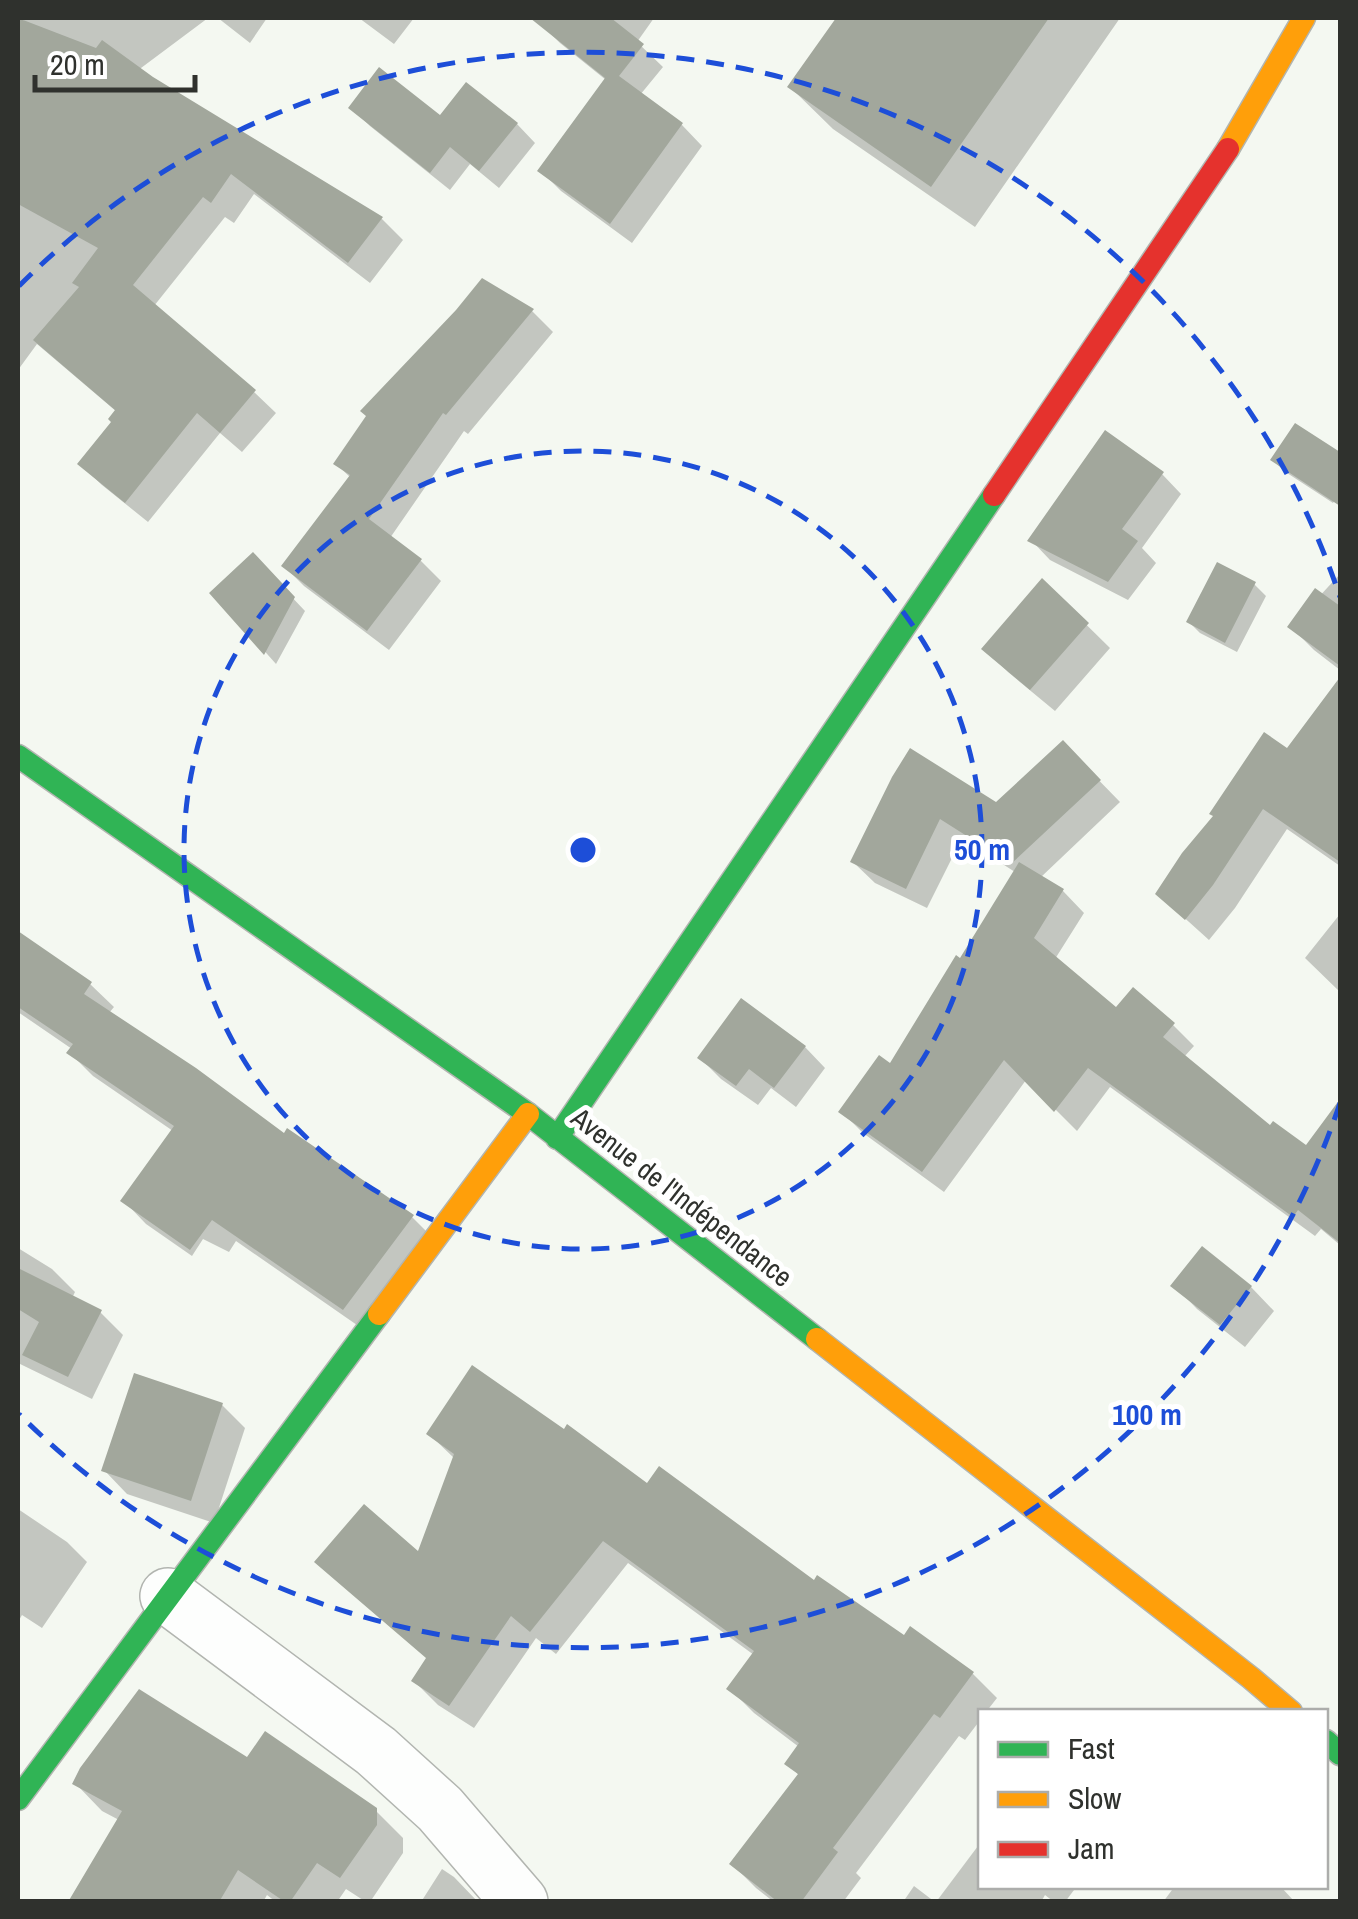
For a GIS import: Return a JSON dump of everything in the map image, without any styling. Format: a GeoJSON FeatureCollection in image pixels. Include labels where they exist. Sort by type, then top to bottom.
{"type":"FeatureCollection","features":[{"type":"Feature","properties":{"kind":"street"},"geometry":{"type":"LineString","coordinates":[[557,1138],[1222,159],[1304,18]]}},
{"type":"Feature","properties":{"kind":"street","name":"Avenue de l'Indépendance"},"geometry":{"type":"LineString","coordinates":[[18,756],[528,1114],[1287,1709]]}},
{"type":"Feature","properties":{"kind":"street"},"geometry":{"type":"LineString","coordinates":[[18,1799],[528,1114]]}},
{"type":"Feature","properties":{"kind":"street"},"geometry":{"type":"LineString","coordinates":[[168,1596],[376,1751],[440,1810],[520,1902]]}},
{"type":"Feature","properties":{"kind":"building"},"geometry":{"type":"Polygon","coordinates":[[[18,18],[96,48],[102,40],[153,77],[383,217],[348,263],[231,174],[211,203],[203,197],[133,285],[256,390],[220,433],[197,413],[125,503],[77,464],[111,422],[108,419],[115,410],[33,340],[79,287],[72,283],[98,248],[18,204],[18,18]]]}},
{"type":"Feature","properties":{"kind":"building"},"geometry":{"type":"Polygon","coordinates":[[[530,18],[611,18],[644,44],[619,76],[683,123],[610,224],[537,171],[605,78],[530,18]]]}},
{"type":"Feature","properties":{"kind":"building"},"geometry":{"type":"Polygon","coordinates":[[[836,18],[1049,18],[931,187],[787,87],[836,18]]]}},
{"type":"Feature","properties":{"kind":"building"},"geometry":{"type":"Polygon","coordinates":[[[379,67],[440,115],[466,82],[518,123],[479,171],[450,147],[430,173],[348,108],[379,67]]]}},
{"type":"Feature","properties":{"kind":"building"},"geometry":{"type":"Polygon","coordinates":[[[482,278],[534,309],[446,415],[443,413],[369,519],[422,559],[367,631],[281,566],[350,475],[333,464],[366,416],[360,411],[482,278]]]}},
{"type":"Feature","properties":{"kind":"building"},"geometry":{"type":"Polygon","coordinates":[[[1295,423],[1340,452],[1340,506],[1270,460],[1295,423]]]}},
{"type":"Feature","properties":{"kind":"building"},"geometry":{"type":"Polygon","coordinates":[[[1105,430],[1164,472],[1122,529],[1138,541],[1108,582],[1027,541],[1105,430]]]}},
{"type":"Feature","properties":{"kind":"building"},"geometry":{"type":"Polygon","coordinates":[[[253,552],[295,597],[264,655],[209,593],[253,552]]]}},
{"type":"Feature","properties":{"kind":"building"},"geometry":{"type":"Polygon","coordinates":[[[1217,562],[1256,582],[1225,643],[1186,622],[1217,562]]]}},
{"type":"Feature","properties":{"kind":"building"},"geometry":{"type":"Polygon","coordinates":[[[1042,578],[1089,623],[1030,690],[981,649],[1042,578]]]}},
{"type":"Feature","properties":{"kind":"building"},"geometry":{"type":"Polygon","coordinates":[[[1315,588],[1340,606],[1340,666],[1287,627],[1315,588]]]}},
{"type":"Feature","properties":{"kind":"building"},"geometry":{"type":"Polygon","coordinates":[[[1340,677],[1340,862],[1263,809],[1185,920],[1155,894],[1213,816],[1209,814],[1264,732],[1287,748],[1340,677]]]}},
{"type":"Feature","properties":{"kind":"building"},"geometry":{"type":"Polygon","coordinates":[[[1063,740],[1101,780],[1011,864],[940,819],[906,889],[850,862],[910,748],[996,802],[1063,740]]]}},
{"type":"Feature","properties":{"kind":"building"},"geometry":{"type":"Polygon","coordinates":[[[1019,862],[1064,889],[1034,938],[1116,1007],[1133,987],[1175,1023],[1163,1037],[1270,1125],[1273,1121],[1306,1145],[1340,1099],[1340,1243],[1298,1210],[1293,1217],[1088,1068],[1054,1112],[1004,1060],[922,1172],[838,1112],[879,1055],[890,1063],[1019,862]]]}},
{"type":"Feature","properties":{"kind":"building"},"geometry":{"type":"Polygon","coordinates":[[[18,931],[92,982],[84,994],[196,1068],[284,1133],[287,1128],[414,1215],[343,1310],[212,1220],[190,1250],[120,1201],[174,1126],[66,1053],[73,1044],[18,1007],[18,931]]]}},
{"type":"Feature","properties":{"kind":"building"},"geometry":{"type":"Polygon","coordinates":[[[741,998],[806,1046],[774,1088],[749,1069],[736,1086],[697,1058],[741,998]]]}},
{"type":"Feature","properties":{"kind":"building"},"geometry":{"type":"Polygon","coordinates":[[[1202,1246],[1252,1286],[1220,1325],[1170,1286],[1202,1246]]]}},
{"type":"Feature","properties":{"kind":"building"},"geometry":{"type":"Polygon","coordinates":[[[18,1268],[102,1310],[68,1377],[22,1355],[39,1322],[18,1309],[18,1268]]]}},
{"type":"Feature","properties":{"kind":"building"},"geometry":{"type":"Polygon","coordinates":[[[472,1365],[564,1429],[567,1424],[647,1483],[659,1466],[814,1580],[817,1575],[904,1635],[910,1626],[974,1672],[940,1718],[934,1714],[833,1848],[838,1852],[801,1902],[778,1902],[729,1864],[798,1774],[784,1764],[799,1743],[726,1689],[754,1651],[603,1541],[530,1632],[511,1616],[449,1706],[411,1681],[426,1658],[314,1562],[364,1504],[418,1551],[454,1454],[426,1434],[472,1365]]]}},
{"type":"Feature","properties":{"kind":"building"},"geometry":{"type":"Polygon","coordinates":[[[134,1373],[223,1403],[191,1501],[101,1471],[134,1373]]]}},
{"type":"Feature","properties":{"kind":"building"},"geometry":{"type":"Polygon","coordinates":[[[139,1689],[247,1757],[265,1731],[377,1808],[377,1825],[340,1878],[317,1863],[290,1902],[238,1870],[219,1902],[68,1902],[122,1811],[72,1784],[139,1689]]]}},
{"type":"Feature","properties":{"kind":"traffic: fast"},"geometry":{"type":"LineString","coordinates":[[557,1138],[994,495]]}},
{"type":"Feature","properties":{"kind":"traffic: fast"},"geometry":{"type":"LineString","coordinates":[[18,756],[528,1114],[817,1339]]}},
{"type":"Feature","properties":{"kind":"traffic: fast"},"geometry":{"type":"LineString","coordinates":[[18,1799],[379,1314]]}},
{"type":"Feature","properties":{"kind":"traffic: fast"},"geometry":{"type":"LineString","coordinates":[[1328,1743],[1340,1754]]}},
{"type":"Feature","properties":{"kind":"traffic: slow"},"geometry":{"type":"LineString","coordinates":[[1228,149],[1304,18]]}},
{"type":"Feature","properties":{"kind":"traffic: slow"},"geometry":{"type":"LineString","coordinates":[[379,1314],[528,1114]]}},
{"type":"Feature","properties":{"kind":"traffic: slow"},"geometry":{"type":"LineString","coordinates":[[817,1339],[1287,1709]]}},
{"type":"Feature","properties":{"kind":"traffic: jam"},"geometry":{"type":"LineString","coordinates":[[994,495],[1228,149]]}}]}
